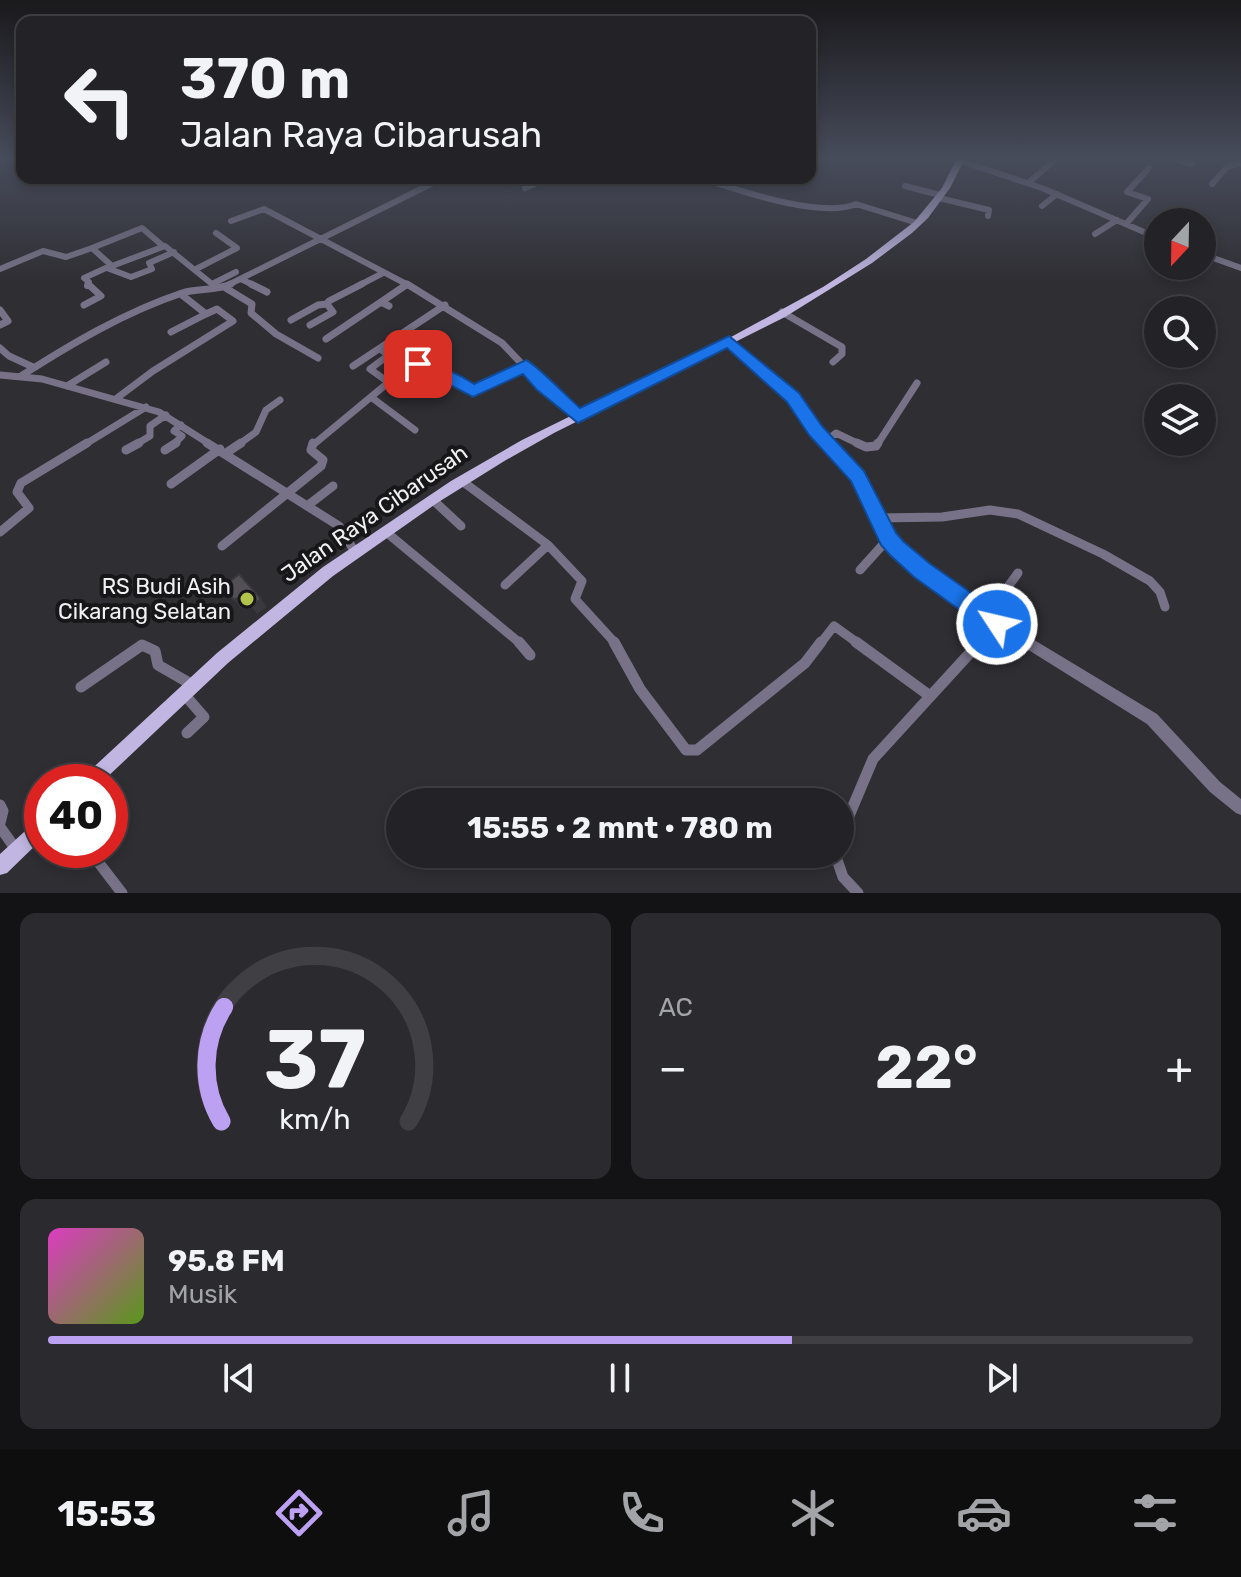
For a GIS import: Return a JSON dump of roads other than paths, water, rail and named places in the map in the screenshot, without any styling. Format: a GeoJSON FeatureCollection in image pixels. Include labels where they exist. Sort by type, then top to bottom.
{"type":"FeatureCollection","features":[{"type":"Feature","properties":{"kind":"main road","name":"Jalan Raya Cibarusah"},"geometry":{"type":"LineString","coordinates":[[107,764],[187,689],[355,551],[521,443],[729,341],[828,288],[917,223],[936,200]]}},
{"type":"Feature","properties":{"kind":"main road","name":"Jalan Raya Cibarusah"},"geometry":{"type":"LineString","coordinates":[[355,551],[462,481],[578,416]]}},
{"type":"Feature","properties":{"kind":"main road"},"geometry":{"type":"LineString","coordinates":[[0,864],[24,840]]}},
{"type":"Feature","properties":{"kind":"main road"},"geometry":{"type":"LineString","coordinates":[[0,864],[24,842]]}},
{"type":"Feature","properties":{"kind":"street"},"geometry":{"type":"LineString","coordinates":[[21,376],[150,307],[238,275],[398,200]]}},
{"type":"Feature","properties":{"kind":"street"},"geometry":{"type":"LineString","coordinates":[[774,200],[840,210],[855,204],[917,223]]}},
{"type":"Feature","properties":{"kind":"street"},"geometry":{"type":"LineString","coordinates":[[952,200],[989,210],[988,216]]}},
{"type":"Feature","properties":{"kind":"street"},"geometry":{"type":"LineString","coordinates":[[1042,206],[1050,200]]}},
{"type":"Feature","properties":{"kind":"street"},"geometry":{"type":"LineString","coordinates":[[1070,200],[1144,232]]}},
{"type":"Feature","properties":{"kind":"street"},"geometry":{"type":"LineString","coordinates":[[1126,224],[1147,200]]}},
{"type":"Feature","properties":{"kind":"street"},"geometry":{"type":"LineString","coordinates":[[231,221],[263,209],[445,305],[502,343],[542,385],[578,416]]}},
{"type":"Feature","properties":{"kind":"street"},"geometry":{"type":"LineString","coordinates":[[1095,234],[1117,220]]}},
{"type":"Feature","properties":{"kind":"street"},"geometry":{"type":"LineString","coordinates":[[0,269],[43,251],[70,257],[142,228],[212,284],[224,287],[252,304],[250,312],[255,319],[318,358]]}},
{"type":"Feature","properties":{"kind":"street"},"geometry":{"type":"LineString","coordinates":[[196,269],[237,248],[216,233]]}},
{"type":"Feature","properties":{"kind":"street"},"geometry":{"type":"LineString","coordinates":[[84,305],[101,296],[87,286],[89,282],[84,278],[163,246]]}},
{"type":"Feature","properties":{"kind":"street"},"geometry":{"type":"LineString","coordinates":[[92,248],[110,267],[132,277],[152,269],[149,263],[174,252]]}},
{"type":"Feature","properties":{"kind":"street"},"geometry":{"type":"LineString","coordinates":[[1216,259],[1241,268]]}},
{"type":"Feature","properties":{"kind":"street"},"geometry":{"type":"LineString","coordinates":[[291,320],[383,273]]}},
{"type":"Feature","properties":{"kind":"street"},"geometry":{"type":"LineString","coordinates":[[224,287],[238,275]]}},
{"type":"Feature","properties":{"kind":"street"},"geometry":{"type":"LineString","coordinates":[[238,275],[267,292]]}},
{"type":"Feature","properties":{"kind":"street"},"geometry":{"type":"LineString","coordinates":[[326,339],[385,304],[406,285]]}},
{"type":"Feature","properties":{"kind":"street"},"geometry":{"type":"LineString","coordinates":[[182,295],[206,314]]}},
{"type":"Feature","properties":{"kind":"street"},"geometry":{"type":"LineString","coordinates":[[310,325],[333,312],[327,304]]}},
{"type":"Feature","properties":{"kind":"street"},"geometry":{"type":"LineString","coordinates":[[353,366],[445,305]]}},
{"type":"Feature","properties":{"kind":"street"},"geometry":{"type":"LineString","coordinates":[[117,398],[153,371],[233,321],[218,309],[171,332]]}},
{"type":"Feature","properties":{"kind":"street"},"geometry":{"type":"LineString","coordinates":[[0,310],[8,321],[0,325]]}},
{"type":"Feature","properties":{"kind":"street"},"geometry":{"type":"LineString","coordinates":[[782,312],[842,347],[842,354],[833,362]]}},
{"type":"Feature","properties":{"kind":"street"},"geometry":{"type":"LineString","coordinates":[[729,341],[793,397],[826,441],[858,476],[888,539],[911,562],[992,620],[1152,719],[1215,787],[1241,808]]}},
{"type":"Feature","properties":{"kind":"street"},"geometry":{"type":"LineString","coordinates":[[0,348],[9,356],[33,367]]}},
{"type":"Feature","properties":{"kind":"street"},"geometry":{"type":"LineString","coordinates":[[380,349],[403,364],[433,369],[473,391],[526,366]]}},
{"type":"Feature","properties":{"kind":"street"},"geometry":{"type":"LineString","coordinates":[[388,382],[370,369],[390,354]]}},
{"type":"Feature","properties":{"kind":"street"},"geometry":{"type":"LineString","coordinates":[[67,386],[106,362]]}},
{"type":"Feature","properties":{"kind":"street"},"geometry":{"type":"LineString","coordinates":[[222,546],[323,463],[311,450],[314,441],[401,372],[403,364]]}},
{"type":"Feature","properties":{"kind":"street"},"geometry":{"type":"LineString","coordinates":[[0,375],[21,376],[117,398],[166,415],[342,528],[355,551]]}},
{"type":"Feature","properties":{"kind":"street"},"geometry":{"type":"LineString","coordinates":[[826,441],[836,433],[866,447],[876,446],[917,383]]}},
{"type":"Feature","properties":{"kind":"street"},"geometry":{"type":"LineString","coordinates":[[371,397],[415,430]]}},
{"type":"Feature","properties":{"kind":"street"},"geometry":{"type":"LineString","coordinates":[[171,484],[255,433],[266,410],[280,400]]}},
{"type":"Feature","properties":{"kind":"street"},"geometry":{"type":"LineString","coordinates":[[0,532],[29,508],[17,492],[21,483],[146,407]]}},
{"type":"Feature","properties":{"kind":"street"},"geometry":{"type":"LineString","coordinates":[[126,450],[150,436],[150,426],[166,415]]}},
{"type":"Feature","properties":{"kind":"street"},"geometry":{"type":"LineString","coordinates":[[165,450],[181,439],[182,436],[174,431],[181,425]]}},
{"type":"Feature","properties":{"kind":"street"},"geometry":{"type":"LineString","coordinates":[[462,481],[548,545],[582,581],[575,599],[620,648],[640,689],[686,750],[697,750],[805,663],[834,626],[930,696]]}},
{"type":"Feature","properties":{"kind":"street"},"geometry":{"type":"LineString","coordinates":[[307,506],[333,486]]}},
{"type":"Feature","properties":{"kind":"street"},"geometry":{"type":"LineString","coordinates":[[433,500],[461,526]]}},
{"type":"Feature","properties":{"kind":"street"},"geometry":{"type":"LineString","coordinates":[[879,518],[942,517],[990,510],[1018,514],[1103,554],[1150,581],[1160,592],[1165,607]]}},
{"type":"Feature","properties":{"kind":"street"},"geometry":{"type":"LineString","coordinates":[[386,532],[513,635],[530,655]]}},
{"type":"Feature","properties":{"kind":"street"},"geometry":{"type":"LineString","coordinates":[[860,570],[888,539]]}},
{"type":"Feature","properties":{"kind":"street"},"geometry":{"type":"LineString","coordinates":[[505,585],[548,545]]}},
{"type":"Feature","properties":{"kind":"street"},"geometry":{"type":"LineString","coordinates":[[854,804],[873,759],[992,620],[1018,573]]}},
{"type":"Feature","properties":{"kind":"street"},"geometry":{"type":"LineString","coordinates":[[81,687],[142,645],[155,651],[158,665],[187,689],[204,717],[187,733]]}},
{"type":"Feature","properties":{"kind":"street"},"geometry":{"type":"LineString","coordinates":[[0,805],[3,811],[0,825],[15,848]]}},
{"type":"Feature","properties":{"kind":"street"},"geometry":{"type":"LineString","coordinates":[[103,868],[122,893]]}},
{"type":"Feature","properties":{"kind":"street"},"geometry":{"type":"LineString","coordinates":[[840,868],[843,877],[858,893]]}},
{"type":"Feature","properties":{"kind":"place","name":"RS Budi Asih Cikarang Selatan"},"geometry":{"type":"Point","coordinates":[247,599]}}]}
